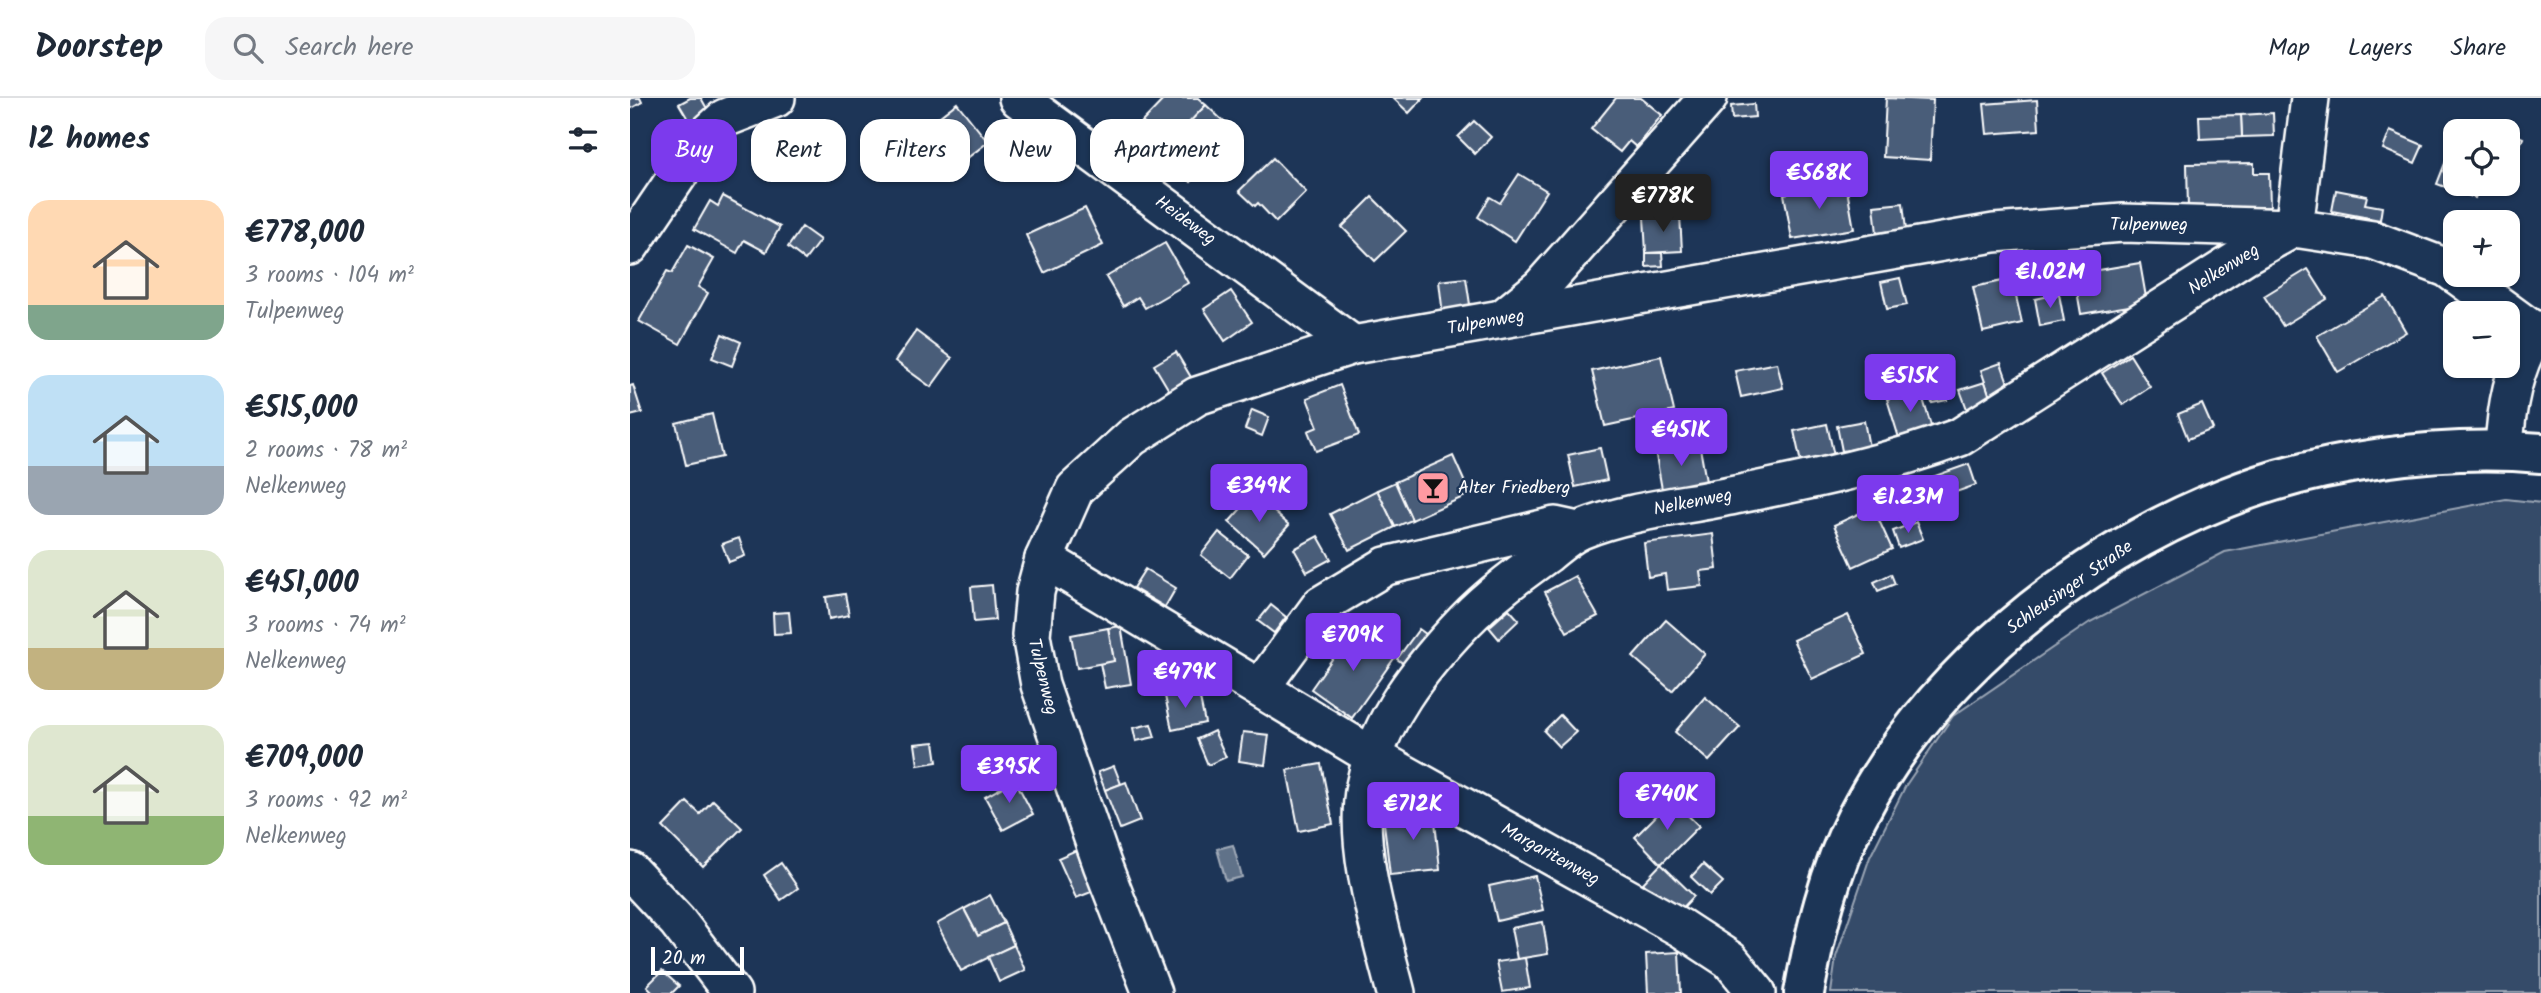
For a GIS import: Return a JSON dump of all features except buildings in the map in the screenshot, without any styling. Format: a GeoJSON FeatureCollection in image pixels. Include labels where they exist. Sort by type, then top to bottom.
{"type":"FeatureCollection","features":[{"type":"Feature","properties":{"kind":"main road","name":"Schleusinger Straße"},"geometry":{"type":"LineString","coordinates":[[1804,993],[1812,948],[1830,883],[1857,818],[1891,758],[1944,693],[1997,640],[2049,599],[2148,534],[2225,498],[2274,481],[2353,464],[2426,453],[2523,451]]}},
{"type":"Feature","properties":{"kind":"street"},"geometry":{"type":"LineString","coordinates":[[630,246],[703,138],[725,118],[776,98]]}},
{"type":"Feature","properties":{"kind":"street","name":"Heideweg"},"geometry":{"type":"LineString","coordinates":[[1018,98],[1353,345]]}},
{"type":"Feature","properties":{"kind":"street"},"geometry":{"type":"LineString","coordinates":[[1500,321],[1541,287],[1708,98]]}},
{"type":"Feature","properties":{"kind":"street"},"geometry":{"type":"LineString","coordinates":[[2294,228],[2310,98]]}},
{"type":"Feature","properties":{"kind":"street","name":"Tulpenweg"},"geometry":{"type":"LineString","coordinates":[[1152,993],[1102,864],[1040,685],[1031,635],[1035,592],[1044,559],[1075,489],[1132,437],[1197,396],[1353,345],[1994,233],[2123,223],[2294,228],[2373,240],[2443,266]]}},
{"type":"Feature","properties":{"kind":"street","name":"Nelkenweg"},"geometry":{"type":"LineString","coordinates":[[1396,993],[1371,897],[1363,823],[1365,786],[1395,708],[1429,659],[1485,600],[1578,531],[1625,516],[1737,495],[1916,454],[1960,437],[2246,254],[2294,228]]}},
{"type":"Feature","properties":{"kind":"street","name":"Tulpenweg"},"geometry":{"type":"LineString","coordinates":[[2475,287],[2538,331]]}},
{"type":"Feature","properties":{"kind":"street"},"geometry":{"type":"LineString","coordinates":[[2523,451],[2505,413],[2521,357],[2538,331]]}},
{"type":"Feature","properties":{"kind":"street"},"geometry":{"type":"LineString","coordinates":[[1260,688],[1321,605],[1387,566],[1555,526],[1578,531]]}},
{"type":"Feature","properties":{"kind":"street","name":"Margaritenweg"},"geometry":{"type":"LineString","coordinates":[[1044,559],[1374,757],[1681,928],[1730,960],[1757,993]]}},
{"type":"Feature","properties":{"kind":"street"},"geometry":{"type":"LineString","coordinates":[[630,871],[677,921],[732,993]]}},
{"type":"Feature","properties":{"kind":"shaded area"},"geometry":{"type":"Polygon","coordinates":[[[2506,499],[2541,503],[2541,993],[1831,993],[1836,957],[1870,857],[1906,785],[1953,716],[2090,622],[2225,552],[2506,499]]]}},
{"type":"Feature","properties":{"kind":"shaded area"},"geometry":{"type":"Polygon","coordinates":[[[1233,845],[1242,877],[1226,881],[1217,849],[1233,845]]]}},
{"type":"Feature","properties":{"kind":"place","name":"Alter Friedberg"},"geometry":{"type":"Point","coordinates":[1433,488]}}]}
